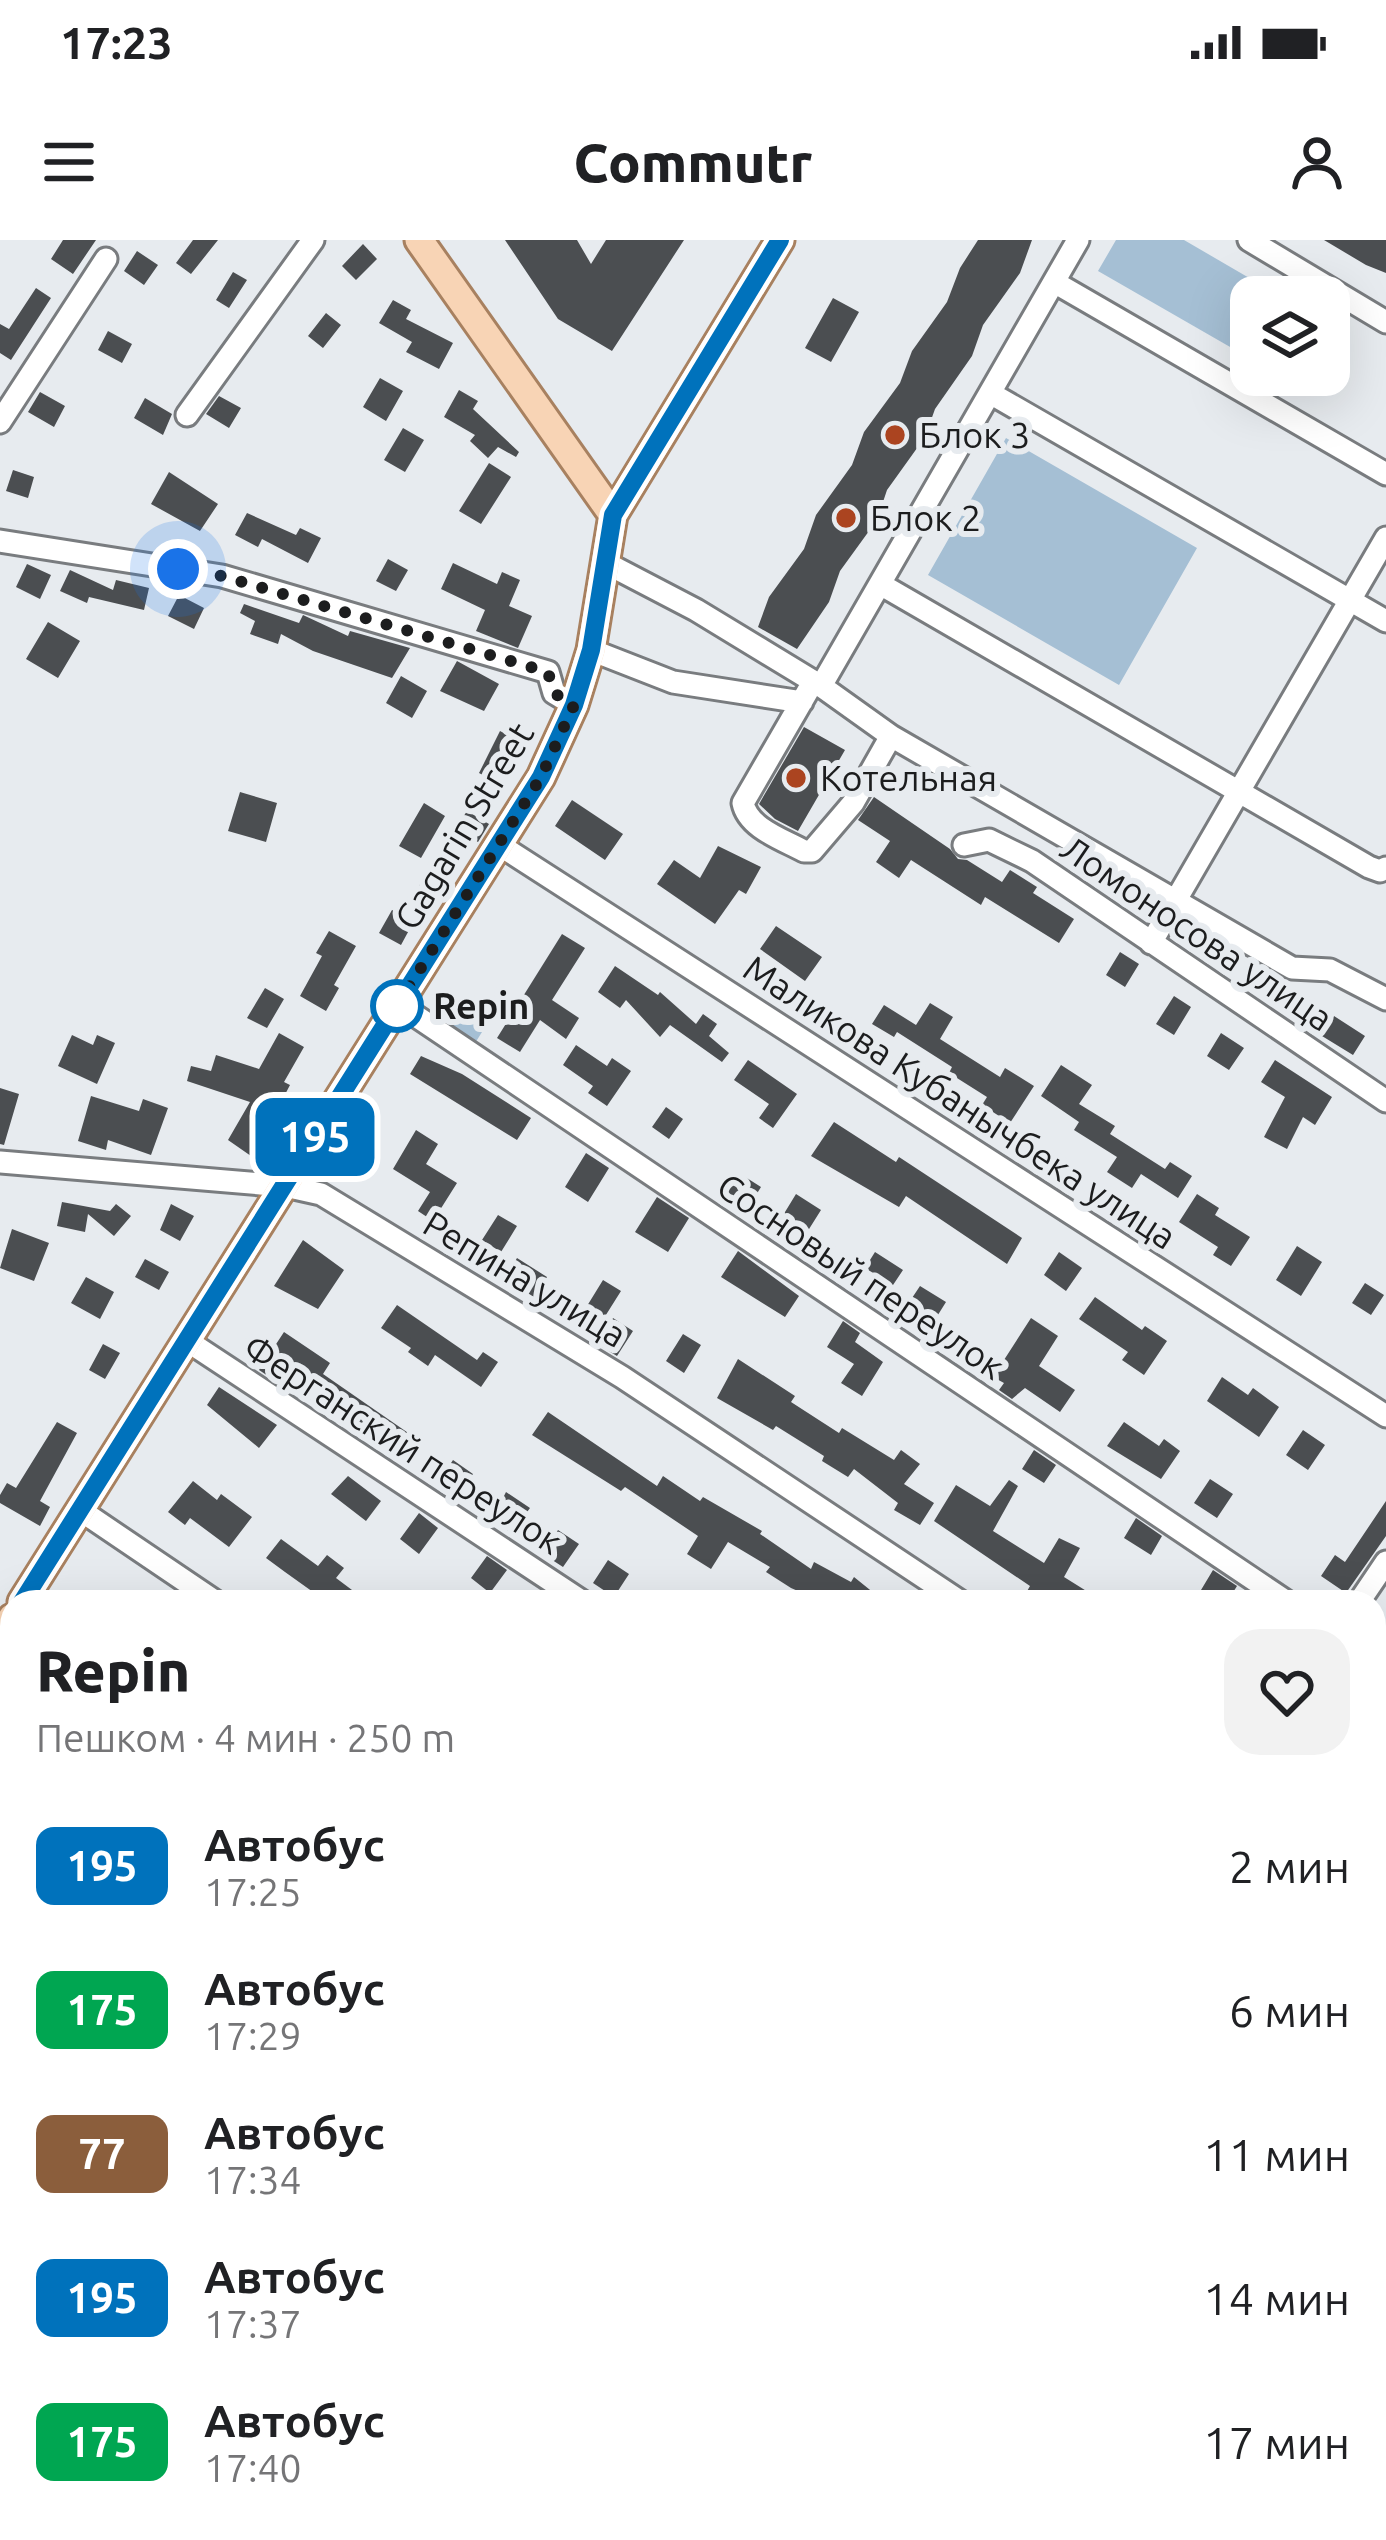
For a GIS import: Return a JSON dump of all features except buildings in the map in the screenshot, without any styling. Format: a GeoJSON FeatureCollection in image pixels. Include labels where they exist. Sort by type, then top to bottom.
{"type":"FeatureCollection","features":[{"type":"Feature","properties":{"kind":"main road"},"geometry":{"type":"LineString","coordinates":[[419,240],[613,515]]}},
{"type":"Feature","properties":{"kind":"main road","name":"Gagarin Street"},"geometry":{"type":"LineString","coordinates":[[30,1590],[541,777],[574,705],[591,650],[613,515],[780,240]]}},
{"type":"Feature","properties":{"kind":"street"},"geometry":{"type":"LineString","coordinates":[[187,415],[313,240]]}},
{"type":"Feature","properties":{"kind":"street"},"geometry":{"type":"LineString","coordinates":[[892,736],[853,803],[820,846],[804,851],[744,813],[743,803],[880,584],[1078,240]]}},
{"type":"Feature","properties":{"kind":"street"},"geometry":{"type":"LineString","coordinates":[[1249,240],[1386,322]]}},
{"type":"Feature","properties":{"kind":"street"},"geometry":{"type":"LineString","coordinates":[[0,422],[106,260]]}},
{"type":"Feature","properties":{"kind":"street"},"geometry":{"type":"LineString","coordinates":[[1054,282],[1386,474]]}},
{"type":"Feature","properties":{"kind":"street"},"geometry":{"type":"LineString","coordinates":[[990,393],[1386,621]]}},
{"type":"Feature","properties":{"kind":"street"},"geometry":{"type":"LineString","coordinates":[[1151,943],[1386,538]]}},
{"type":"Feature","properties":{"kind":"street"},"geometry":{"type":"LineString","coordinates":[[0,541],[222,576],[548,672],[554,693],[574,705]]}},
{"type":"Feature","properties":{"kind":"street"},"geometry":{"type":"LineString","coordinates":[[604,562],[696,610],[892,736],[1292,968],[1330,970],[1386,999]]}},
{"type":"Feature","properties":{"kind":"street"},"geometry":{"type":"LineString","coordinates":[[880,584],[1369,867],[1386,868]]}},
{"type":"Feature","properties":{"kind":"street"},"geometry":{"type":"LineString","coordinates":[[591,650],[673,682],[802,702]]}},
{"type":"Feature","properties":{"kind":"street","name":"Ломоносова улица"},"geometry":{"type":"LineString","coordinates":[[964,844],[989,840],[1032,861],[1386,1102]]}},
{"type":"Feature","properties":{"kind":"street","name":"Маликова Кубанычбека улица"},"geometry":{"type":"LineString","coordinates":[[498,844],[1386,1416]]}},
{"type":"Feature","properties":{"kind":"street","name":"Сосновый переулок"},"geometry":{"type":"LineString","coordinates":[[398,1004],[1269,1590]]}},
{"type":"Feature","properties":{"kind":"street","name":"Репина улица"},"geometry":{"type":"LineString","coordinates":[[0,1162],[285,1186],[321,1194],[622,1377],[943,1590]]}},
{"type":"Feature","properties":{"kind":"street","name":"Ферганский переулок"},"geometry":{"type":"LineString","coordinates":[[186,1340],[565,1590]]}},
{"type":"Feature","properties":{"kind":"street"},"geometry":{"type":"LineString","coordinates":[[80,1510],[198,1590]]}},
{"type":"Feature","properties":{"kind":"street"},"geometry":{"type":"LineString","coordinates":[[1367,1590],[1386,1562]]}},
{"type":"Feature","properties":{"kind":"shaded area"},"geometry":{"type":"Polygon","coordinates":[[[1116,240],[1184,240],[1246,276],[1230,276],[1230,347],[1098,271],[1116,240]]]}},
{"type":"Feature","properties":{"kind":"shaded area"},"geometry":{"type":"Polygon","coordinates":[[[1006,438],[1197,548],[1119,685],[928,575],[1006,438]]]}},
{"type":"Feature","properties":{"kind":"shaded area"},"geometry":{"type":"Polygon","coordinates":[[[462,997],[492,1016],[472,1048],[442,1029],[462,997]]]}},
{"type":"Feature","properties":{"kind":"bus line","name":"195"},"geometry":{"type":"LineString","coordinates":[[30,1590],[541,777],[574,705],[591,650],[613,515],[780,240]]}},
{"type":"Feature","properties":{"kind":"place","name":"Блок 3"},"geometry":{"type":"Point","coordinates":[895,435]}},
{"type":"Feature","properties":{"kind":"place","name":"Блок 2"},"geometry":{"type":"Point","coordinates":[846,518]}},
{"type":"Feature","properties":{"kind":"place","name":"Котельная"},"geometry":{"type":"Point","coordinates":[796,778]}},
{"type":"Feature","properties":{"kind":"place","name":"Repin"},"geometry":{"type":"Point","coordinates":[397,1006]}},
{"type":"Feature","properties":{"kind":"route"},"geometry":{"type":"LineString","coordinates":[[178,569],[222,576],[548,672],[554,693],[574,705],[541,777],[397,1006]]}}]}
